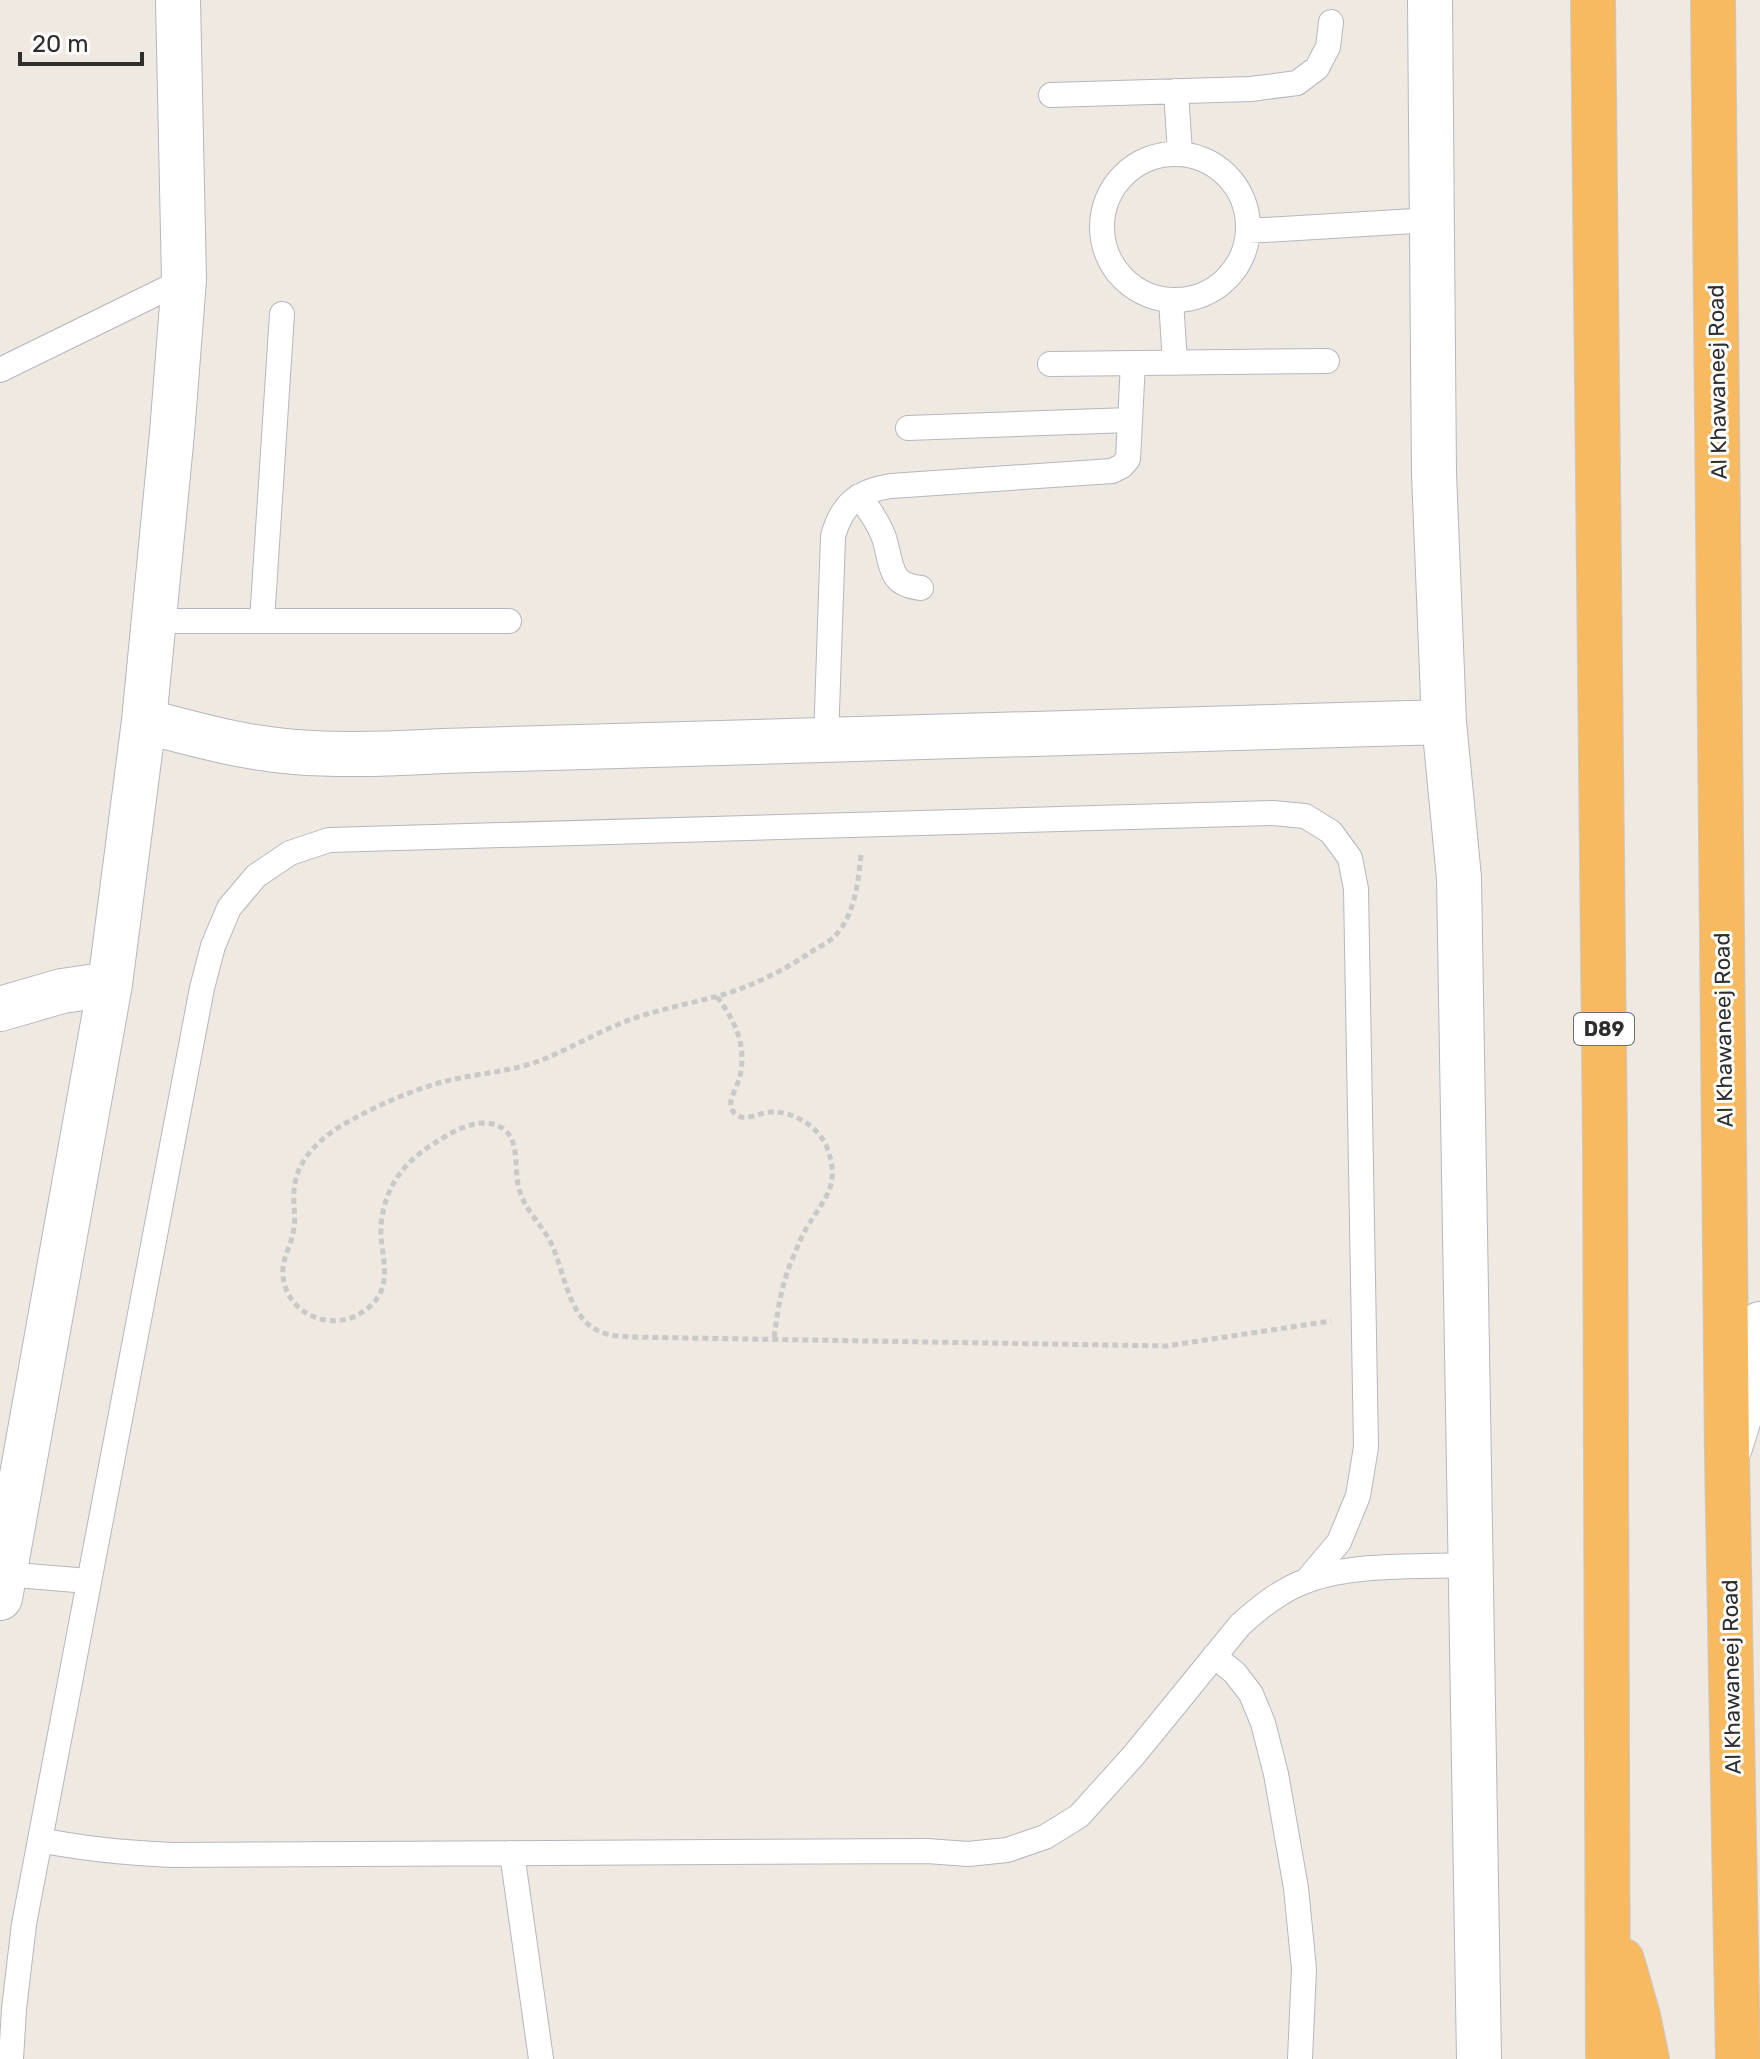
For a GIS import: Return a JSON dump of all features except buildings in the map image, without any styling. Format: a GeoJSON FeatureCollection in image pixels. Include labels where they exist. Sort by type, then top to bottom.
{"type":"FeatureCollection","features":[{"type":"Feature","properties":{"kind":"highway","name":"D89"},"geometry":{"type":"LineString","coordinates":[[1593,0],[1605,1143],[1608,2059]]}},
{"type":"Feature","properties":{"kind":"highway","name":"Al Khawaneej Road"},"geometry":{"type":"LineString","coordinates":[[1713,0],[1727,1457],[1738,2059]]}},
{"type":"Feature","properties":{"kind":"highway"},"geometry":{"type":"LineString","coordinates":[[1607,1916],[1628,1978],[1647,2059]]}},
{"type":"Feature","properties":{"kind":"street"},"geometry":{"type":"LineString","coordinates":[[2,1586],[110,984],[144,721],[184,280],[178,0]]}},
{"type":"Feature","properties":{"kind":"street"},"geometry":{"type":"LineString","coordinates":[[1430,0],[1434,473],[1444,722],[1459,878],[1479,2059]]}},
{"type":"Feature","properties":{"kind":"street"},"geometry":{"type":"LineString","coordinates":[[144,721],[217,740],[292,752],[367,755],[1444,722]]}},
{"type":"Feature","properties":{"kind":"street"},"geometry":{"type":"LineString","coordinates":[[0,1009],[62,991],[110,984]]}},
{"type":"Feature","properties":{"kind":"street"},"geometry":{"type":"LineString","coordinates":[[1727,1457],[1757,1356],[1760,1324]]}},
{"type":"Feature","properties":{"kind":"lane"},"geometry":{"type":"LineString","coordinates":[[1051,95],[1251,89],[1297,83],[1317,68],[1328,47],[1331,22]]}},
{"type":"Feature","properties":{"kind":"lane"},"geometry":{"type":"LineString","coordinates":[[1176,91],[1180,153]]}},
{"type":"Feature","properties":{"kind":"lane"},"geometry":{"type":"LineString","coordinates":[[1180,153],[1202,158],[1221,170],[1237,187],[1246,208],[1248,231],[1244,253],[1232,274],[1215,289],[1194,298],[1171,300],[1149,295],[1129,283],[1109,256],[1102,222],[1107,200],[1119,180],[1136,164],[1157,155],[1180,153]]}},
{"type":"Feature","properties":{"kind":"lane"},"geometry":{"type":"LineString","coordinates":[[1248,231],[1431,220]]}},
{"type":"Feature","properties":{"kind":"lane"},"geometry":{"type":"LineString","coordinates":[[0,370],[184,280]]}},
{"type":"Feature","properties":{"kind":"lane"},"geometry":{"type":"LineString","coordinates":[[1171,300],[1175,363]]}},
{"type":"Feature","properties":{"kind":"lane"},"geometry":{"type":"LineString","coordinates":[[262,621],[282,314]]}},
{"type":"Feature","properties":{"kind":"lane"},"geometry":{"type":"LineString","coordinates":[[1050,364],[1327,361]]}},
{"type":"Feature","properties":{"kind":"lane"},"geometry":{"type":"LineString","coordinates":[[826,740],[833,536],[838,520],[847,507],[859,496],[891,486],[1112,471],[1122,466],[1128,459],[1133,363]]}},
{"type":"Feature","properties":{"kind":"lane"},"geometry":{"type":"LineString","coordinates":[[908,428],[1130,420]]}},
{"type":"Feature","properties":{"kind":"lane"},"geometry":{"type":"LineString","coordinates":[[859,496],[878,523],[897,578],[908,586],[921,588]]}},
{"type":"Feature","properties":{"kind":"lane"},"geometry":{"type":"LineString","coordinates":[[154,621],[509,621]]}},
{"type":"Feature","properties":{"kind":"lane"},"geometry":{"type":"LineString","coordinates":[[11,2059],[24,1924],[202,988],[213,946],[229,908],[256,876],[290,853],[329,840],[1273,813],[1305,816],[1331,832],[1350,858],[1356,889],[1366,1447],[1358,1496],[1339,1542],[1307,1580]]}},
{"type":"Feature","properties":{"kind":"lane"},"geometry":{"type":"LineString","coordinates":[[40,1840],[98,1850],[172,1855],[927,1851],[968,1854],[1007,1850],[1045,1837],[1079,1816],[1134,1755],[1240,1625],[1260,1606],[1307,1580],[1333,1573],[1360,1569],[1471,1565]]}},
{"type":"Feature","properties":{"kind":"lane"},"geometry":{"type":"LineString","coordinates":[[2,1586],[88,1581]]}},
{"type":"Feature","properties":{"kind":"lane"},"geometry":{"type":"LineString","coordinates":[[1214,1656],[1235,1673],[1251,1694],[1263,1723],[1276,1774],[1296,1888],[1304,1969],[1300,2059]]}},
{"type":"Feature","properties":{"kind":"lane"},"geometry":{"type":"LineString","coordinates":[[512,1853],[541,2059]]}},
{"type":"Feature","properties":{"kind":"path"},"geometry":{"type":"LineString","coordinates":[[864,825],[858,888],[849,914],[835,936],[800,960],[717,997],[640,1016],[539,1061],[428,1087],[354,1119],[318,1143],[298,1173],[293,1191],[295,1226],[284,1256],[282,1274],[286,1292],[297,1306],[313,1318],[333,1322],[352,1319],[369,1309],[381,1293],[385,1256],[381,1229],[385,1202],[397,1177],[414,1156],[442,1138],[474,1124],[487,1123],[511,1136],[515,1150],[516,1183],[522,1201],[545,1231],[556,1253],[571,1299],[584,1320],[604,1334],[629,1337],[1166,1346],[1364,1316]]}},
{"type":"Feature","properties":{"kind":"path"},"geometry":{"type":"LineString","coordinates":[[717,997],[730,1014],[742,1053],[740,1074],[730,1108],[742,1117],[772,1112],[792,1115],[809,1125],[823,1140],[831,1159],[832,1179],[826,1198],[806,1230],[790,1265],[779,1302],[774,1340]]}}]}
